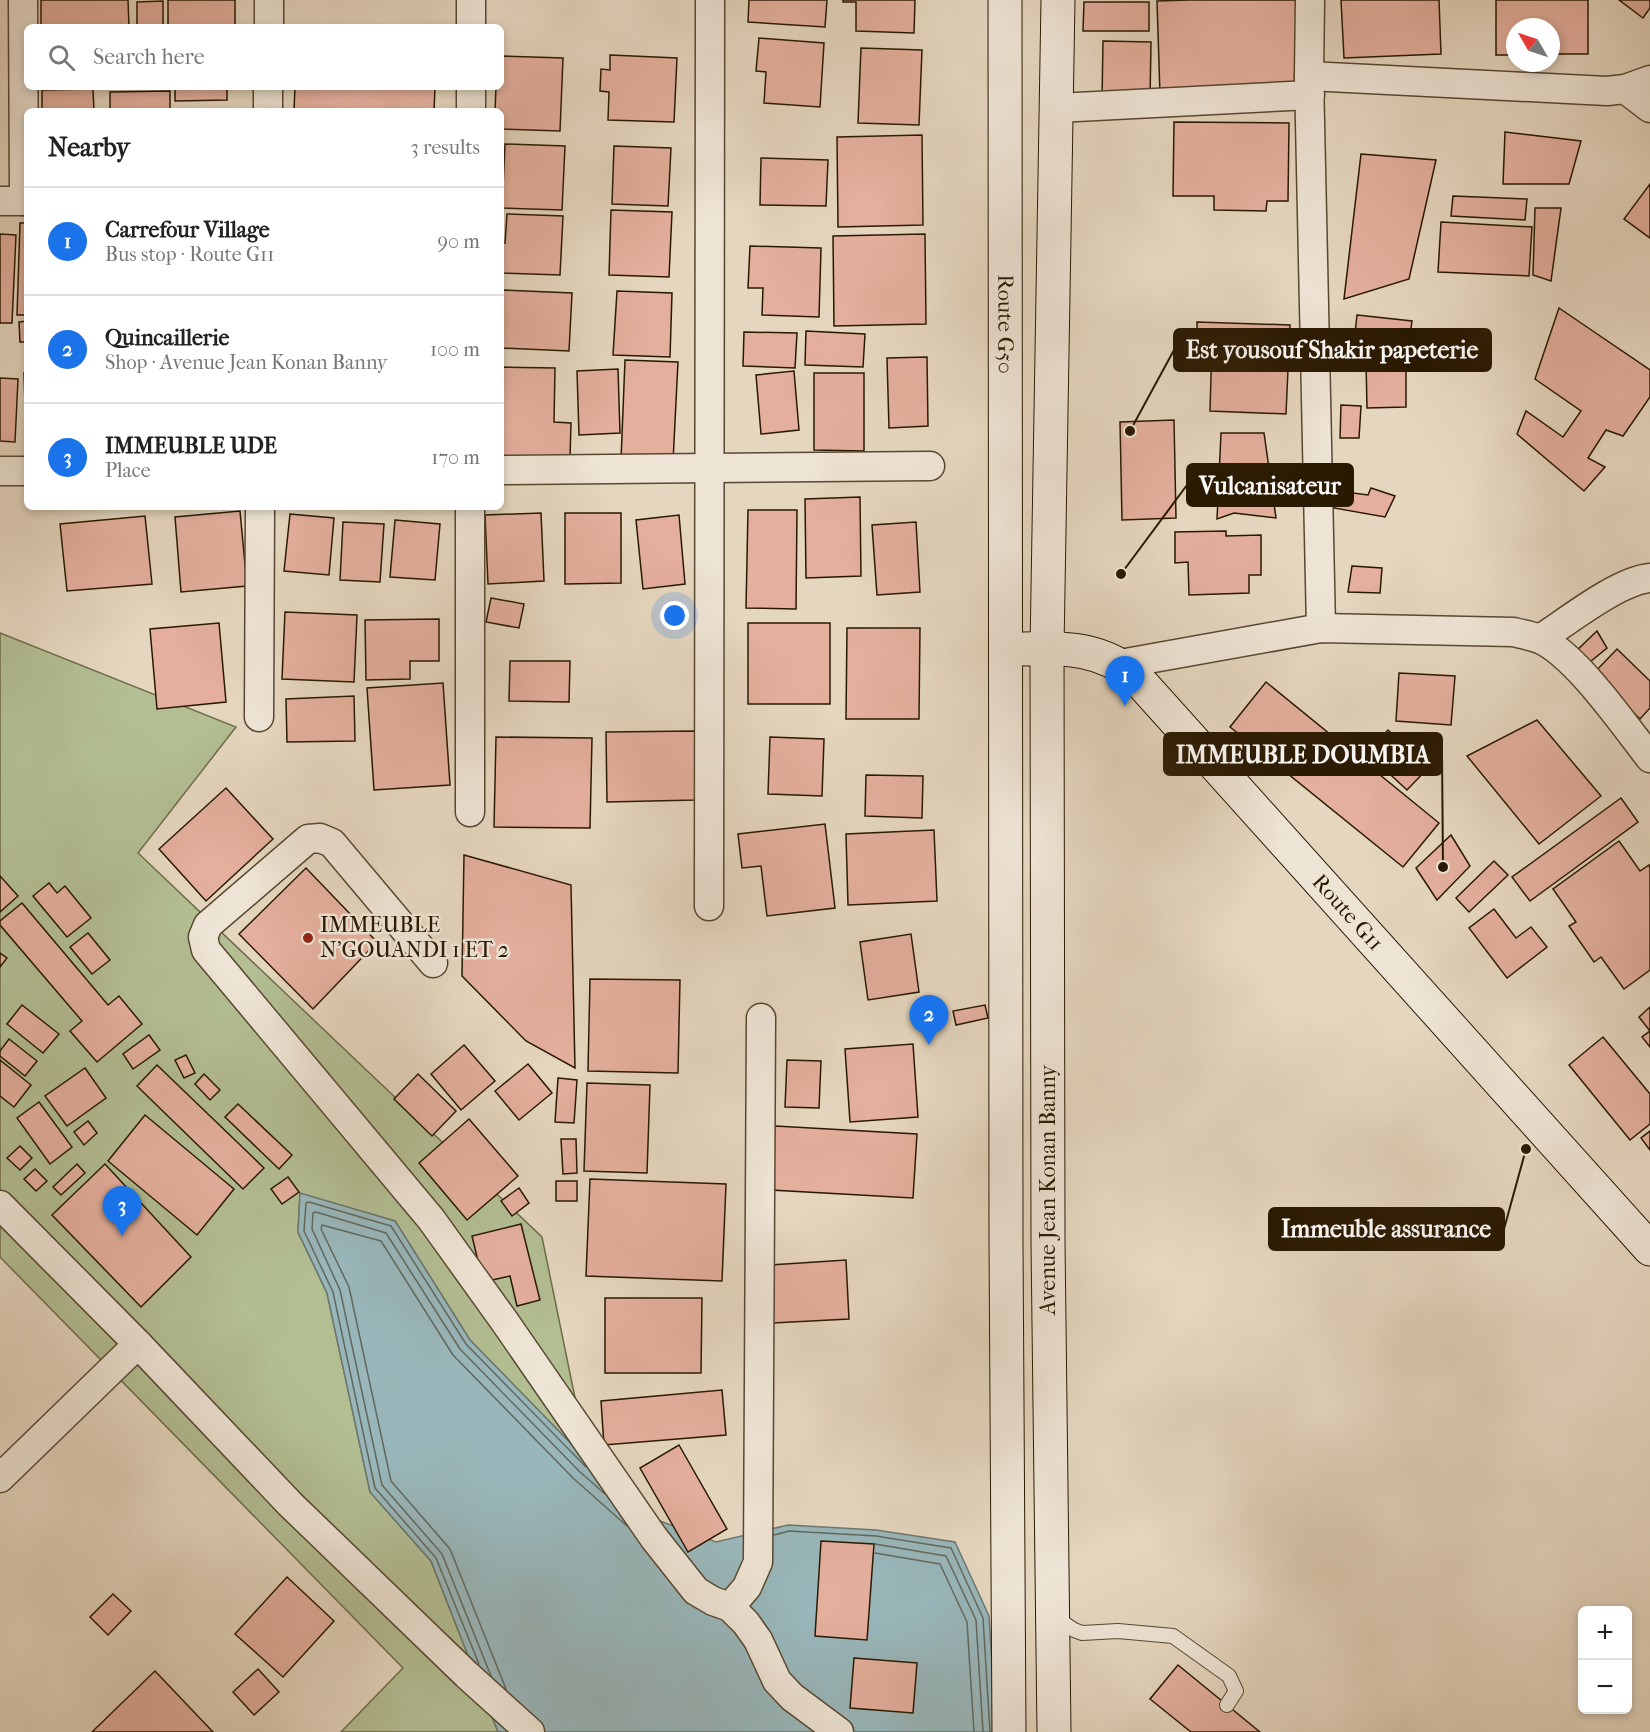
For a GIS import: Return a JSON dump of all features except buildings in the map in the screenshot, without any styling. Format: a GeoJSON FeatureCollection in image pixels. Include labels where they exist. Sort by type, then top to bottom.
{"type":"FeatureCollection","features":[{"type":"Feature","properties":{"kind":"street"},"geometry":{"type":"LineString","coordinates":[[17,201],[23,0]]}},
{"type":"Feature","properties":{"kind":"street"},"geometry":{"type":"LineString","coordinates":[[269,24],[270,0]]}},
{"type":"Feature","properties":{"kind":"street"},"geometry":{"type":"LineString","coordinates":[[471,0],[471,24]]}},
{"type":"Feature","properties":{"kind":"street"},"geometry":{"type":"LineString","coordinates":[[710,0],[710,906]]}},
{"type":"Feature","properties":{"kind":"street","name":"Route G50"},"geometry":{"type":"LineString","coordinates":[[1005,0],[1007,649]]}},
{"type":"Feature","properties":{"kind":"street","name":"Route G50"},"geometry":{"type":"LineString","coordinates":[[1047,648],[1058,0]]}},
{"type":"Feature","properties":{"kind":"street"},"geometry":{"type":"LineString","coordinates":[[1310,0],[1309,86],[1321,628]]}},
{"type":"Feature","properties":{"kind":"street"},"geometry":{"type":"LineString","coordinates":[[1057,108],[1309,86],[1607,91],[1638,85],[1650,108]]}},
{"type":"Feature","properties":{"kind":"street"},"geometry":{"type":"LineString","coordinates":[[268,90],[268,108]]}},
{"type":"Feature","properties":{"kind":"street"},"geometry":{"type":"LineString","coordinates":[[471,90],[471,108]]}},
{"type":"Feature","properties":{"kind":"street"},"geometry":{"type":"LineString","coordinates":[[504,470],[930,466]]}},
{"type":"Feature","properties":{"kind":"street"},"geometry":{"type":"LineString","coordinates":[[0,471],[24,471]]}},
{"type":"Feature","properties":{"kind":"street"},"geometry":{"type":"LineString","coordinates":[[259,717],[260,510]]}},
{"type":"Feature","properties":{"kind":"street"},"geometry":{"type":"LineString","coordinates":[[470,812],[471,510]]}},
{"type":"Feature","properties":{"kind":"street"},"geometry":{"type":"LineString","coordinates":[[1540,639],[1613,592],[1638,579],[1650,578]]}},
{"type":"Feature","properties":{"kind":"street"},"geometry":{"type":"LineString","coordinates":[[1120,664],[1321,628],[1513,632],[1540,639],[1563,655],[1592,684],[1650,758]]}},
{"type":"Feature","properties":{"kind":"street","name":"Route G11"},"geometry":{"type":"LineString","coordinates":[[1007,649],[1047,648],[1093,653],[1120,664],[1136,677],[1650,1249]]}},
{"type":"Feature","properties":{"kind":"street","name":"Avenue Jean Konan Banny"},"geometry":{"type":"LineString","coordinates":[[1047,648],[1048,1242],[1054,1732]]}},
{"type":"Feature","properties":{"kind":"street","name":"Avenue Jean Konan Banny"},"geometry":{"type":"LineString","coordinates":[[1007,649],[1006,1253],[1009,1732]]}},
{"type":"Feature","properties":{"kind":"street"},"geometry":{"type":"LineString","coordinates":[[433,963],[332,843],[320,838],[308,839],[208,925],[203,937],[206,950],[431,1220],[505,1322],[654,1538],[696,1591],[713,1601],[730,1607],[746,1623],[758,1640],[777,1681],[792,1697],[839,1732]]}},
{"type":"Feature","properties":{"kind":"street"},"geometry":{"type":"LineString","coordinates":[[730,1607],[747,1587],[758,1562],[761,1018]]}},
{"type":"Feature","properties":{"kind":"street"},"geometry":{"type":"LineString","coordinates":[[0,1205],[138,1344],[290,1504],[467,1675],[530,1732]]}},
{"type":"Feature","properties":{"kind":"street"},"geometry":{"type":"LineString","coordinates":[[0,1478],[138,1344]]}},
{"type":"Feature","properties":{"kind":"lane"},"geometry":{"type":"LineString","coordinates":[[1052,1613],[1061,1623],[1082,1633],[1118,1631],[1173,1636],[1229,1676],[1236,1691],[1227,1705]]}},
{"type":"Feature","properties":{"kind":"green space"},"geometry":{"type":"Polygon","coordinates":[[[0,633],[236,727],[138,853],[542,1237],[588,1461],[470,1340],[395,1221],[300,1194],[298,1232],[327,1293],[370,1492],[431,1561],[498,1732],[341,1732],[403,1668],[0,1257],[0,633]]]}},
{"type":"Feature","properties":{"kind":"water"},"geometry":{"type":"Polygon","coordinates":[[[300,1193],[395,1221],[470,1340],[588,1461],[652,1518],[716,1542],[788,1525],[876,1530],[955,1542],[989,1616],[996,1732],[498,1732],[431,1561],[370,1492],[327,1293],[298,1232],[300,1193]]]}},
{"type":"Feature","properties":{"kind":"place","name":"Est yousouf Shakir papeterie"},"geometry":{"type":"Point","coordinates":[1130,431]}},
{"type":"Feature","properties":{"kind":"place","name":"Vulcanisateur"},"geometry":{"type":"Point","coordinates":[1121,574]}},
{"type":"Feature","properties":{"kind":"place","name":"Carrefour Village"},"geometry":{"type":"Point","coordinates":[1125,706]}},
{"type":"Feature","properties":{"kind":"place","name":"IMMEUBLE DOUMBIA"},"geometry":{"type":"Point","coordinates":[1443,867]}},
{"type":"Feature","properties":{"kind":"place","name":"IMMEUBLE N'GOUANDI 1 ET 2"},"geometry":{"type":"Point","coordinates":[308,938]}},
{"type":"Feature","properties":{"kind":"place","name":"Quincaillerie"},"geometry":{"type":"Point","coordinates":[929,1045]}},
{"type":"Feature","properties":{"kind":"place","name":"Immeuble assurance"},"geometry":{"type":"Point","coordinates":[1526,1149]}},
{"type":"Feature","properties":{"kind":"place","name":"IMMEUBLE UDE"},"geometry":{"type":"Point","coordinates":[122,1236]}}]}
